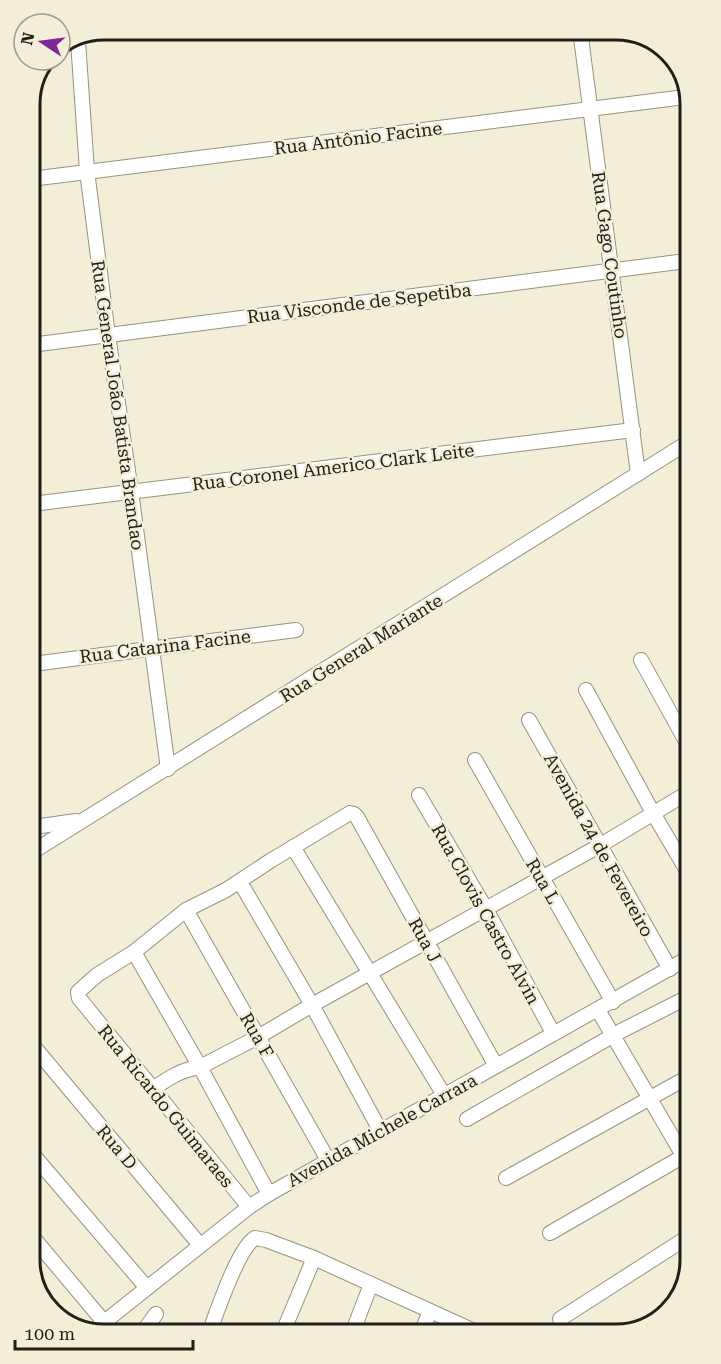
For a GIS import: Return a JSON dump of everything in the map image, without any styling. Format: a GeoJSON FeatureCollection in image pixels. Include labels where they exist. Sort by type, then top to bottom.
{"type":"FeatureCollection","features":[{"type":"Feature","properties":{"kind":"street","name":"Rua Gago Coutinho"},"geometry":{"type":"LineString","coordinates":[[582,41],[638,474]]}},
{"type":"Feature","properties":{"kind":"street","name":"Rua General João Batista Brandao"},"geometry":{"type":"LineString","coordinates":[[78,46],[87,171],[168,769]]}},
{"type":"Feature","properties":{"kind":"street","name":"Rua Antônio Facine"},"geometry":{"type":"LineString","coordinates":[[41,177],[679,98]]}},
{"type":"Feature","properties":{"kind":"street","name":"Rua Visconde de Sepetiba"},"geometry":{"type":"LineString","coordinates":[[41,344],[680,262]]}},
{"type":"Feature","properties":{"kind":"street","name":"Rua Coronel Americo Clark Leite"},"geometry":{"type":"LineString","coordinates":[[41,503],[633,430]]}},
{"type":"Feature","properties":{"kind":"street","name":"Rua General Mariante"},"geometry":{"type":"LineString","coordinates":[[40,847],[680,447]]}},
{"type":"Feature","properties":{"kind":"street","name":"Rua Catarina Facine"},"geometry":{"type":"LineString","coordinates":[[41,662],[296,630]]}},
{"type":"Feature","properties":{"kind":"street"},"geometry":{"type":"LineString","coordinates":[[641,660],[680,731]]}},
{"type":"Feature","properties":{"kind":"street"},"geometry":{"type":"LineString","coordinates":[[586,690],[680,859]]}},
{"type":"Feature","properties":{"kind":"street","name":"Avenida 24 de Fevereiro"},"geometry":{"type":"LineString","coordinates":[[529,720],[670,969]]}},
{"type":"Feature","properties":{"kind":"street","name":"Rua L"},"geometry":{"type":"LineString","coordinates":[[475,760],[613,1002]]}},
{"type":"Feature","properties":{"kind":"street","name":"Rua Clovis Castro Alvin"},"geometry":{"type":"LineString","coordinates":[[419,795],[486,909],[553,1033]]}},
{"type":"Feature","properties":{"kind":"street"},"geometry":{"type":"LineString","coordinates":[[153,1089],[169,1078],[200,1067],[258,1037],[599,846],[680,797]]}},
{"type":"Feature","properties":{"kind":"street","name":"Rua J"},"geometry":{"type":"LineString","coordinates":[[293,847],[350,813],[354,814],[496,1066]]}},
{"type":"Feature","properties":{"kind":"street"},"geometry":{"type":"LineString","coordinates":[[40,826],[82,820]]}},
{"type":"Feature","properties":{"kind":"street"},"geometry":{"type":"LineString","coordinates":[[269,1194],[134,952],[186,910],[240,882],[293,847],[444,1095]]}},
{"type":"Feature","properties":{"kind":"street"},"geometry":{"type":"LineString","coordinates":[[240,882],[312,1005],[381,1132]]}},
{"type":"Feature","properties":{"kind":"street","name":"Rua F"},"geometry":{"type":"LineString","coordinates":[[186,910],[328,1160]]}},
{"type":"Feature","properties":{"kind":"street","name":"Rua Ricardo Guimaraes"},"geometry":{"type":"LineString","coordinates":[[134,952],[79,989],[78,996],[249,1207]]}},
{"type":"Feature","properties":{"kind":"street","name":"Avenida Michele Carrara"},"geometry":{"type":"LineString","coordinates":[[104,1323],[200,1245],[269,1194],[680,963]]}},
{"type":"Feature","properties":{"kind":"street"},"geometry":{"type":"LineString","coordinates":[[467,1119],[621,1031],[680,1001]]}},
{"type":"Feature","properties":{"kind":"street"},"geometry":{"type":"LineString","coordinates":[[598,1010],[648,1098],[680,1145]]}},
{"type":"Feature","properties":{"kind":"street","name":"Rua D"},"geometry":{"type":"LineString","coordinates":[[40,1054],[200,1245]]}},
{"type":"Feature","properties":{"kind":"street"},"geometry":{"type":"LineString","coordinates":[[506,1178],[680,1081]]}},
{"type":"Feature","properties":{"kind":"street"},"geometry":{"type":"LineString","coordinates":[[550,1233],[680,1157]]}},
{"type":"Feature","properties":{"kind":"street"},"geometry":{"type":"LineString","coordinates":[[40,1162],[147,1288]]}},
{"type":"Feature","properties":{"kind":"street"},"geometry":{"type":"LineString","coordinates":[[213,1323],[237,1263],[250,1241],[255,1238],[267,1240],[314,1258],[458,1324]]}},
{"type":"Feature","properties":{"kind":"street"},"geometry":{"type":"LineString","coordinates":[[560,1319],[680,1242]]}},
{"type":"Feature","properties":{"kind":"street"},"geometry":{"type":"LineString","coordinates":[[40,1247],[92,1322]]}},
{"type":"Feature","properties":{"kind":"street"},"geometry":{"type":"LineString","coordinates":[[287,1323],[314,1258]]}},
{"type":"Feature","properties":{"kind":"street"},"geometry":{"type":"LineString","coordinates":[[356,1323],[370,1284]]}},
{"type":"Feature","properties":{"kind":"street"},"geometry":{"type":"LineString","coordinates":[[425,1324],[430,1311]]}},
{"type":"Feature","properties":{"kind":"street"},"geometry":{"type":"LineString","coordinates":[[149,1323],[156,1314]]}}]}
